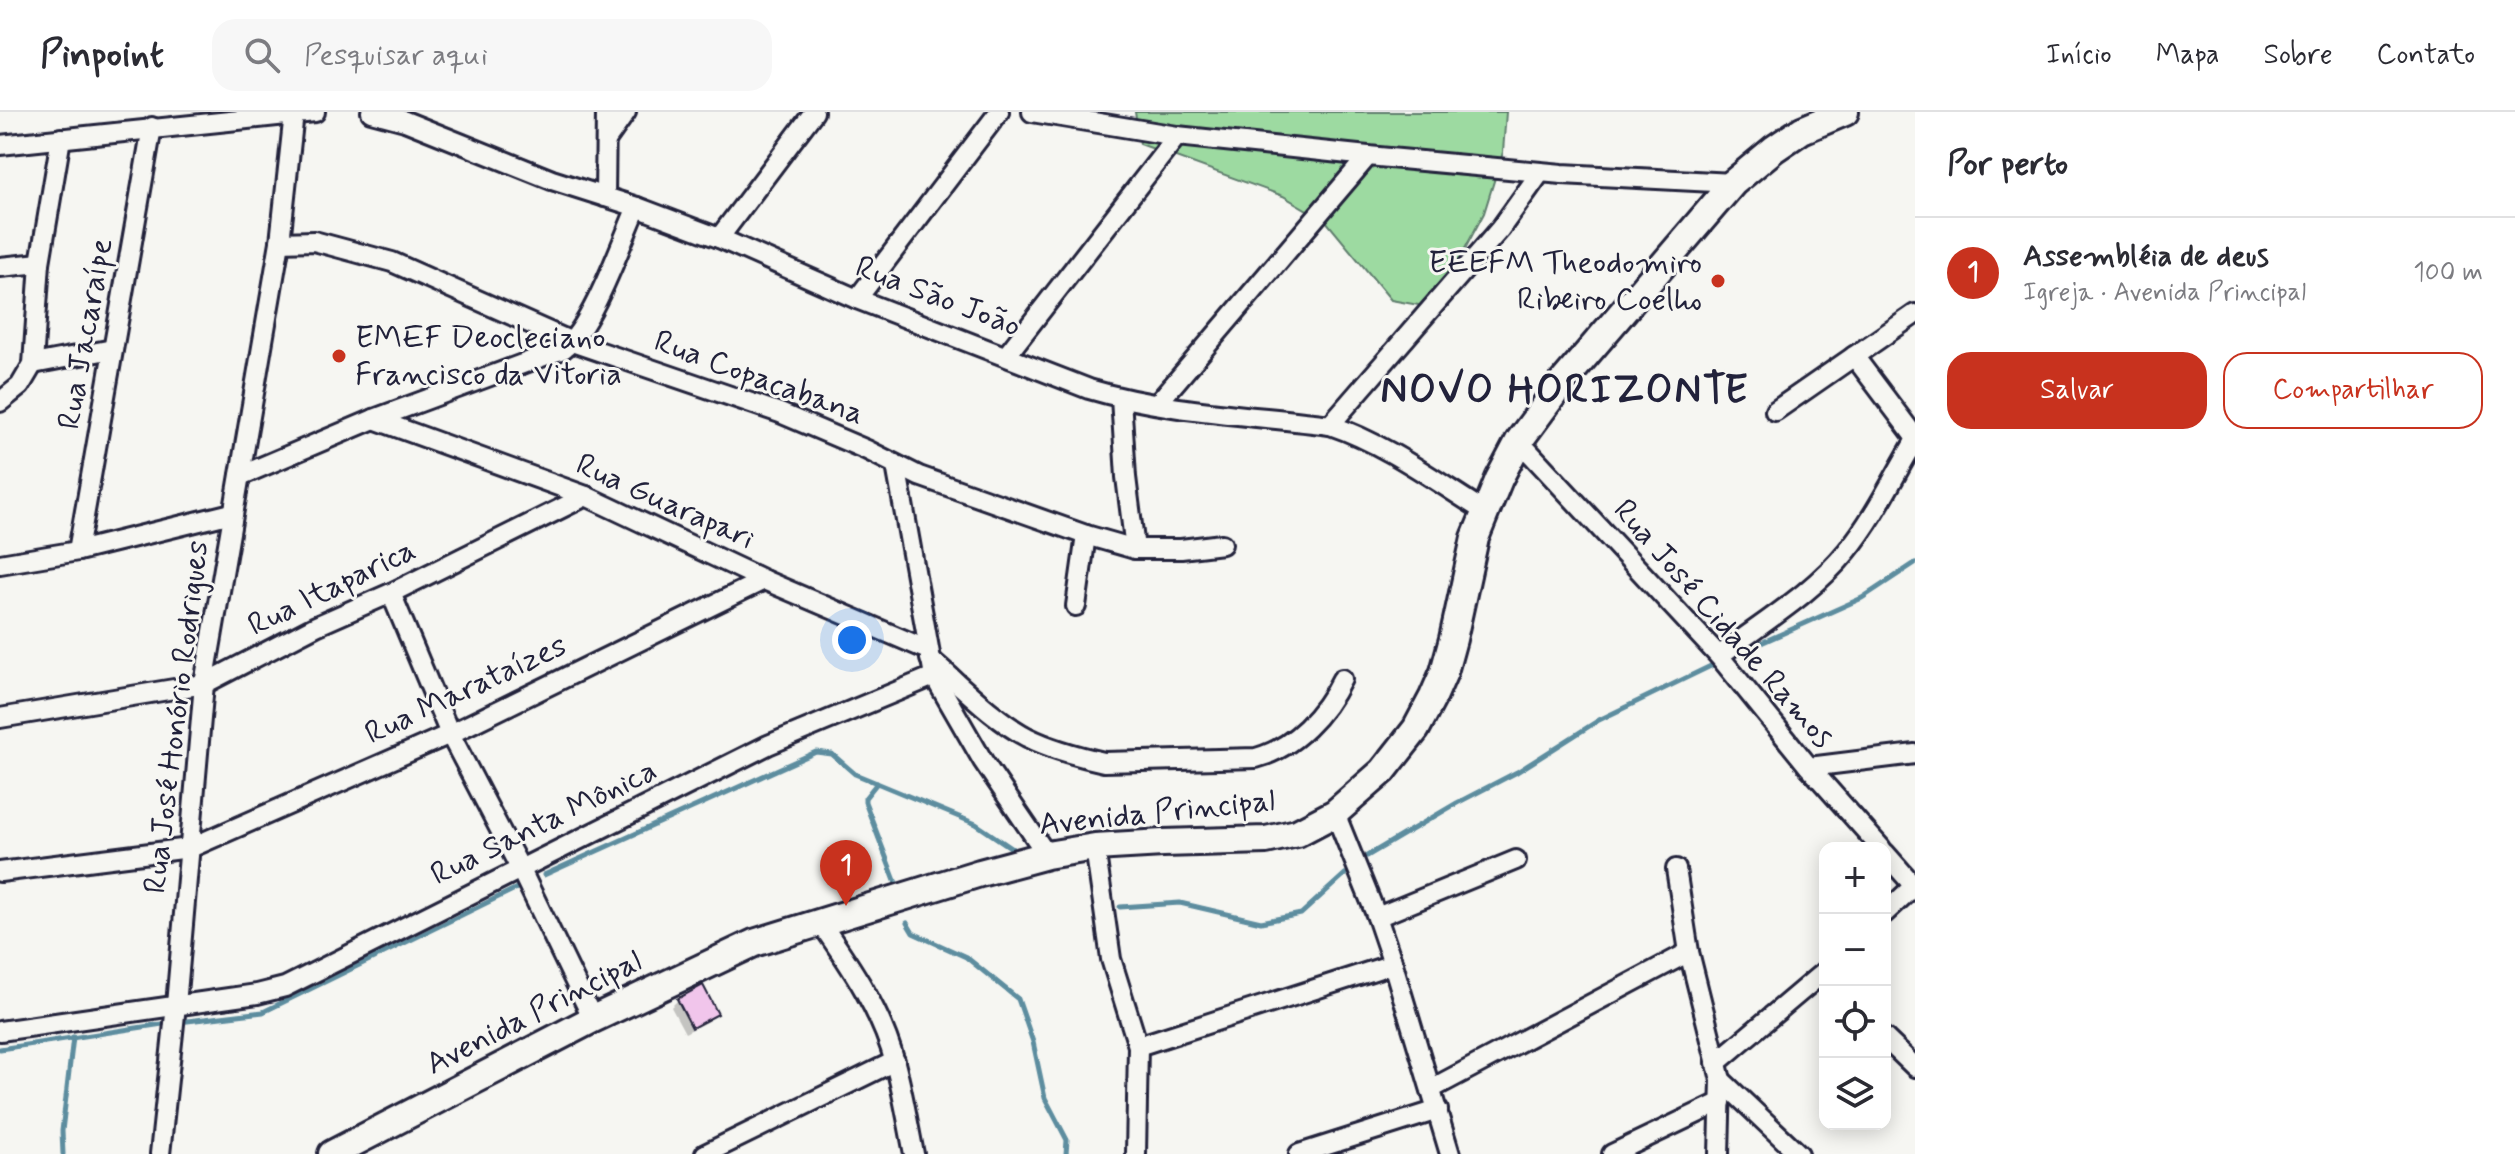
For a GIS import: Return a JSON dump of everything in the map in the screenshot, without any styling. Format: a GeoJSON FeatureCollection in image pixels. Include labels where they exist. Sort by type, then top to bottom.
{"type":"FeatureCollection","features":[{"type":"Feature","properties":{"kind":"street"},"geometry":{"type":"LineString","coordinates":[[0,145],[315,112]]}},
{"type":"Feature","properties":{"kind":"street","name":"Rua São João"},"geometry":{"type":"LineString","coordinates":[[371,112],[405,121],[552,180],[719,238],[857,299],[1089,389],[1157,404],[1330,425],[1380,446],[1484,511]]}},
{"type":"Feature","properties":{"kind":"street"},"geometry":{"type":"LineString","coordinates":[[605,197],[606,112]]}},
{"type":"Feature","properties":{"kind":"street"},"geometry":{"type":"LineString","coordinates":[[607,139],[626,112]]}},
{"type":"Feature","properties":{"kind":"street"},"geometry":{"type":"LineString","coordinates":[[719,238],[814,112]]}},
{"type":"Feature","properties":{"kind":"street"},"geometry":{"type":"LineString","coordinates":[[857,299],[999,112]]}},
{"type":"Feature","properties":{"kind":"street"},"geometry":{"type":"LineString","coordinates":[[1032,112],[1177,136],[1368,156],[1540,173],[1733,183]]}},
{"type":"Feature","properties":{"kind":"street","name":"Avenida Principal"},"geometry":{"type":"LineString","coordinates":[[332,1154],[593,1019],[754,943],[1047,855],[1095,847],[1266,840],[1297,833],[1335,813],[1383,771],[1416,729],[1433,697],[1450,650],[1484,511],[1519,441],[1562,383],[1733,183],[1802,130],[1845,112]]}},
{"type":"Feature","properties":{"kind":"street","name":"Rua José Honório Rodrigues"},"geometry":{"type":"LineString","coordinates":[[160,1154],[204,684],[280,242],[294,113]]}},
{"type":"Feature","properties":{"kind":"street","name":"Rua Jacaraípe"},"geometry":{"type":"LineString","coordinates":[[78,551],[152,127]]}},
{"type":"Feature","properties":{"kind":"street"},"geometry":{"type":"LineString","coordinates":[[1006,356],[1177,136]]}},
{"type":"Feature","properties":{"kind":"street"},"geometry":{"type":"LineString","coordinates":[[4,399],[20,386],[33,364],[40,263],[61,138]]}},
{"type":"Feature","properties":{"kind":"street"},"geometry":{"type":"LineString","coordinates":[[1157,404],[1368,156]]}},
{"type":"Feature","properties":{"kind":"street"},"geometry":{"type":"LineString","coordinates":[[1330,425],[1500,229],[1540,173]]}},
{"type":"Feature","properties":{"kind":"street"},"geometry":{"type":"LineString","coordinates":[[240,476],[374,419],[552,355],[572,342],[585,324],[637,207]]}},
{"type":"Feature","properties":{"kind":"street","name":"Rua Copacabana"},"geometry":{"type":"LineString","coordinates":[[280,242],[314,241],[392,262],[572,342],[780,413],[919,476],[1086,535],[1135,549],[1181,549],[1222,544]]}},
{"type":"Feature","properties":{"kind":"street"},"geometry":{"type":"LineString","coordinates":[[0,267],[40,263]]}},
{"type":"Feature","properties":{"kind":"street"},"geometry":{"type":"LineString","coordinates":[[1775,411],[1915,314]]}},
{"type":"Feature","properties":{"kind":"street"},"geometry":{"type":"LineString","coordinates":[[33,364],[113,349]]}},
{"type":"Feature","properties":{"kind":"street"},"geometry":{"type":"LineString","coordinates":[[1719,656],[1820,580],[1847,552],[1915,439],[1854,356]]}},
{"type":"Feature","properties":{"kind":"street"},"geometry":{"type":"LineString","coordinates":[[1121,398],[1135,549]]}},
{"type":"Feature","properties":{"kind":"street","name":"Rua Guarapari"},"geometry":{"type":"LineString","coordinates":[[374,419],[586,496],[764,580],[931,662],[999,718],[1025,735],[1080,757],[1104,762],[1256,758],[1272,754],[1287,746],[1322,711],[1342,679]]}},
{"type":"Feature","properties":{"kind":"street","name":"Rua José Cidade Ramos"},"geometry":{"type":"LineString","coordinates":[[1519,441],[1719,656],[1809,767],[1876,842]]}},
{"type":"Feature","properties":{"kind":"street"},"geometry":{"type":"LineString","coordinates":[[896,465],[931,662],[983,761],[1047,855]]}},
{"type":"Feature","properties":{"kind":"street","name":"Rua Itaparica"},"geometry":{"type":"LineString","coordinates":[[0,718],[204,684],[316,626],[391,593],[586,496]]}},
{"type":"Feature","properties":{"kind":"street"},"geometry":{"type":"LineString","coordinates":[[0,564],[78,551],[232,513]]}},
{"type":"Feature","properties":{"kind":"street"},"geometry":{"type":"LineString","coordinates":[[1076,606],[1086,535]]}},
{"type":"Feature","properties":{"kind":"street","name":"Rua Marataízes"},"geometry":{"type":"LineString","coordinates":[[0,872],[190,848],[450,734],[764,580]]}},
{"type":"Feature","properties":{"kind":"street"},"geometry":{"type":"LineString","coordinates":[[391,593],[450,734],[520,868],[593,1019]]}},
{"type":"Feature","properties":{"kind":"street","name":"Rua Santa Mônica"},"geometry":{"type":"LineString","coordinates":[[0,1031],[257,994],[285,987],[931,662]]}},
{"type":"Feature","properties":{"kind":"street"},"geometry":{"type":"LineString","coordinates":[[1809,767],[1915,754]]}},
{"type":"Feature","properties":{"kind":"street"},"geometry":{"type":"LineString","coordinates":[[1335,813],[1393,964],[1450,1154]]}},
{"type":"Feature","properties":{"kind":"street"},"geometry":{"type":"LineString","coordinates":[[1095,847],[1111,959],[1138,1046],[1134,1154]]}},
{"type":"Feature","properties":{"kind":"street"},"geometry":{"type":"LineString","coordinates":[[1377,917],[1516,860]]}},
{"type":"Feature","properties":{"kind":"street"},"geometry":{"type":"LineString","coordinates":[[1891,860],[1914,886],[1891,907]]}},
{"type":"Feature","properties":{"kind":"street"},"geometry":{"type":"LineString","coordinates":[[1676,869],[1689,952],[1718,1072],[1721,1102],[1719,1154]]}},
{"type":"Feature","properties":{"kind":"street"},"geometry":{"type":"LineString","coordinates":[[820,922],[850,964],[875,1012],[895,1061],[914,1154]]}},
{"type":"Feature","properties":{"kind":"street"},"geometry":{"type":"LineString","coordinates":[[1431,1089],[1689,952]]}},
{"type":"Feature","properties":{"kind":"street"},"geometry":{"type":"LineString","coordinates":[[1138,1046],[1393,964]]}},
{"type":"Feature","properties":{"kind":"street"},"geometry":{"type":"LineString","coordinates":[[1718,1072],[1819,980]]}},
{"type":"Feature","properties":{"kind":"street"},"geometry":{"type":"LineString","coordinates":[[1891,1044],[1915,1067]]}},
{"type":"Feature","properties":{"kind":"street"},"geometry":{"type":"LineString","coordinates":[[705,1154],[895,1061]]}},
{"type":"Feature","properties":{"kind":"street"},"geometry":{"type":"LineString","coordinates":[[1718,1072],[1799,1154]]}},
{"type":"Feature","properties":{"kind":"street"},"geometry":{"type":"LineString","coordinates":[[1612,1154],[1721,1102]]}},
{"type":"Feature","properties":{"kind":"street"},"geometry":{"type":"LineString","coordinates":[[1299,1154],[1438,1110]]}},
{"type":"Feature","properties":{"kind":"green space"},"geometry":{"type":"Polygon","coordinates":[[[1135,112],[1506,112],[1503,152],[1484,213],[1451,275],[1424,306],[1391,300],[1326,221],[1283,196],[1140,144],[1135,112]]]}},
{"type":"Feature","properties":{"kind":"building"},"geometry":{"type":"Polygon","coordinates":[[[703,985],[718,1014],[692,1028],[677,999],[703,985]]]}},
{"type":"Feature","properties":{"kind":"waterway"},"geometry":{"type":"LineString","coordinates":[[1732,656],[1862,598],[1915,563]]}},
{"type":"Feature","properties":{"kind":"waterway"},"geometry":{"type":"LineString","coordinates":[[1367,856],[1517,772],[1599,720],[1719,662]]}},
{"type":"Feature","properties":{"kind":"waterway"},"geometry":{"type":"LineString","coordinates":[[544,875],[816,752],[832,754],[855,774],[976,824],[1013,849]]}},
{"type":"Feature","properties":{"kind":"waterway"},"geometry":{"type":"LineString","coordinates":[[877,783],[865,802],[897,886]]}},
{"type":"Feature","properties":{"kind":"waterway"},"geometry":{"type":"LineString","coordinates":[[1120,907],[1180,903],[1261,922],[1301,914],[1345,874]]}},
{"type":"Feature","properties":{"kind":"waterway"},"geometry":{"type":"LineString","coordinates":[[179,1022],[263,1012],[521,886]]}},
{"type":"Feature","properties":{"kind":"waterway"},"geometry":{"type":"LineString","coordinates":[[907,923],[913,933],[966,957],[1018,999],[1033,1042],[1045,1098],[1067,1140],[1066,1154]]}},
{"type":"Feature","properties":{"kind":"waterway"},"geometry":{"type":"LineString","coordinates":[[0,1049],[169,1023]]}},
{"type":"Feature","properties":{"kind":"waterway"},"geometry":{"type":"LineString","coordinates":[[63,1154],[62,1131],[73,1037]]}},
{"type":"Feature","properties":{"kind":"place","name":"EEEFM Theodomiro Ribeiro Coelho"},"geometry":{"type":"Point","coordinates":[1718,281]}},
{"type":"Feature","properties":{"kind":"place","name":"EMEF Deocleciano Francisco da Vitoria"},"geometry":{"type":"Point","coordinates":[339,356]}},
{"type":"Feature","properties":{"kind":"place","name":"Assembléia de deus"},"geometry":{"type":"Point","coordinates":[846,906]}},
{"type":"Feature","properties":{"kind":"district","name":"NOVO HORIZONTE"},"geometry":{"type":"Point","coordinates":[1565,391]}}]}
